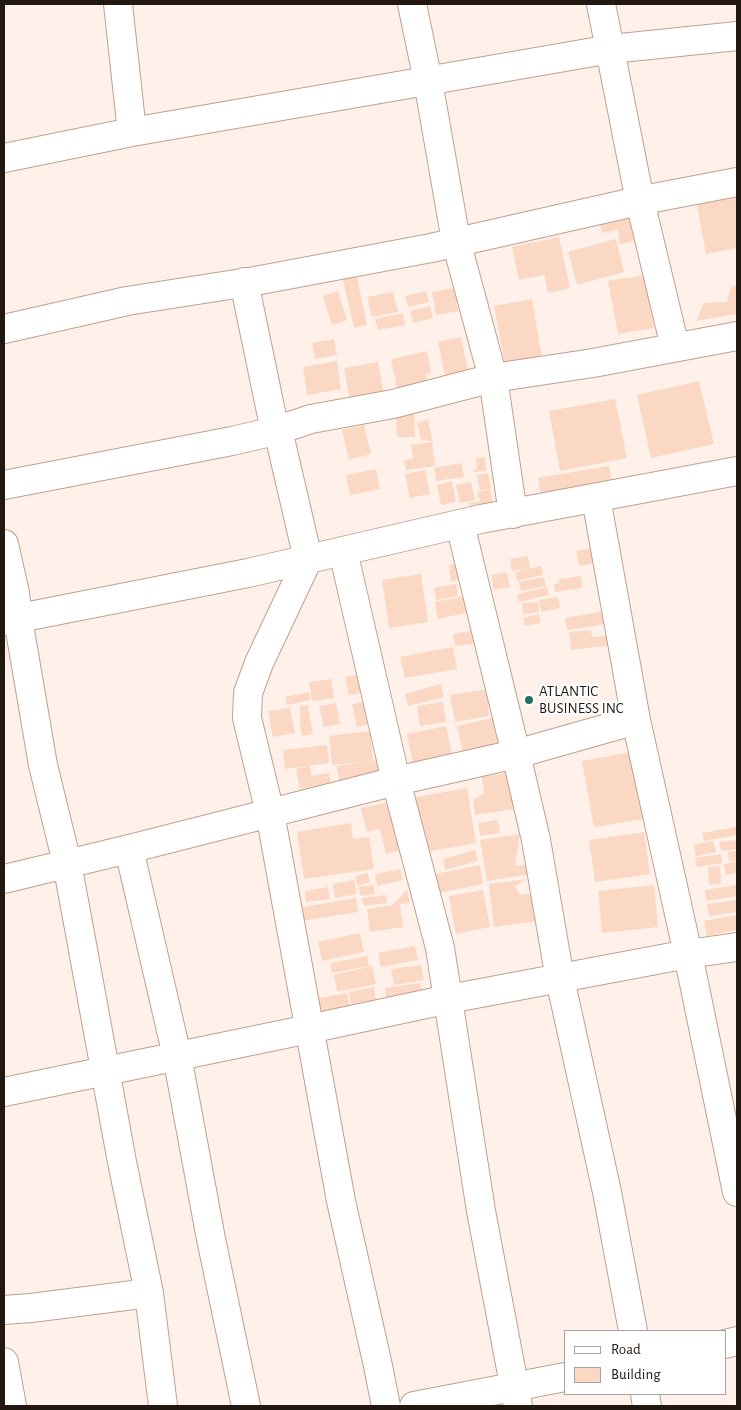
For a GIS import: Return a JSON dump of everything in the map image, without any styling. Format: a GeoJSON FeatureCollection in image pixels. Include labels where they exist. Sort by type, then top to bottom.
{"type":"FeatureCollection","features":[{"type":"Feature","properties":{"kind":"street"},"geometry":{"type":"LineString","coordinates":[[118,4],[132,132]]}},
{"type":"Feature","properties":{"kind":"street"},"geometry":{"type":"LineString","coordinates":[[412,4],[428,81],[456,241],[492,378],[513,514]]}},
{"type":"Feature","properties":{"kind":"street"},"geometry":{"type":"LineString","coordinates":[[602,4],[640,201],[675,347]]}},
{"type":"Feature","properties":{"kind":"street"},"geometry":{"type":"LineString","coordinates":[[4,158],[132,132],[611,49],[737,36]]}},
{"type":"Feature","properties":{"kind":"street"},"geometry":{"type":"LineString","coordinates":[[4,329],[127,301],[431,248],[640,201],[737,182]]}},
{"type":"Feature","properties":{"kind":"street"},"geometry":{"type":"LineString","coordinates":[[244,282],[274,432],[281,444],[308,559],[259,663],[248,693],[247,718],[270,813],[341,1201],[386,1406]]}},
{"type":"Feature","properties":{"kind":"street"},"geometry":{"type":"LineString","coordinates":[[4,485],[274,432],[311,419],[393,404],[492,378],[593,363],[737,336]]}},
{"type":"Feature","properties":{"kind":"street"},"geometry":{"type":"LineString","coordinates":[[11,620],[248,573],[460,524],[737,471]]}},
{"type":"Feature","properties":{"kind":"street"},"geometry":{"type":"LineString","coordinates":[[596,498],[636,720],[688,954],[737,1192]]}},
{"type":"Feature","properties":{"kind":"street"},"geometry":{"type":"LineString","coordinates":[[460,524],[536,840],[560,979],[607,1192],[633,1330]]}},
{"type":"Feature","properties":{"kind":"street"},"geometry":{"type":"LineString","coordinates":[[4,544],[15,593],[11,620],[67,863],[104,1071],[149,1293],[163,1406]]}},
{"type":"Feature","properties":{"kind":"street"},"geometry":{"type":"LineString","coordinates":[[343,551],[396,781],[440,948],[482,1211],[516,1397]]}},
{"type":"Feature","properties":{"kind":"street"},"geometry":{"type":"LineString","coordinates":[[4,879],[396,781],[516,754],[636,720]]}},
{"type":"Feature","properties":{"kind":"street"},"geometry":{"type":"LineString","coordinates":[[129,849],[177,1056],[211,1239],[246,1406]]}},
{"type":"Feature","properties":{"kind":"street"},"geometry":{"type":"LineString","coordinates":[[4,1092],[449,999],[688,954],[737,947]]}},
{"type":"Feature","properties":{"kind":"street"},"geometry":{"type":"LineString","coordinates":[[4,1310],[149,1293]]}},
{"type":"Feature","properties":{"kind":"street"},"geometry":{"type":"LineString","coordinates":[[4,1362],[12,1406]]}},
{"type":"Feature","properties":{"kind":"street"},"geometry":{"type":"LineString","coordinates":[[414,1406],[516,1397],[564,1377]]}},
{"type":"Feature","properties":{"kind":"building"},"geometry":{"type":"Polygon","coordinates":[[[737,197],[737,248],[706,254],[697,205],[737,197]]]}},
{"type":"Feature","properties":{"kind":"building"},"geometry":{"type":"Polygon","coordinates":[[[640,211],[645,239],[620,244],[618,230],[602,233],[599,219],[640,211]]]}},
{"type":"Feature","properties":{"kind":"building"},"geometry":{"type":"Polygon","coordinates":[[[559,237],[570,288],[548,293],[544,275],[519,280],[512,247],[559,237]]]}},
{"type":"Feature","properties":{"kind":"building"},"geometry":{"type":"Polygon","coordinates":[[[616,239],[624,272],[577,285],[568,252],[616,239]]]}},
{"type":"Feature","properties":{"kind":"building"},"geometry":{"type":"Polygon","coordinates":[[[356,273],[367,325],[354,328],[342,275],[356,273]]]}},
{"type":"Feature","properties":{"kind":"building"},"geometry":{"type":"Polygon","coordinates":[[[645,275],[654,328],[618,334],[608,281],[645,275]]]}},
{"type":"Feature","properties":{"kind":"building"},"geometry":{"type":"Polygon","coordinates":[[[737,285],[737,314],[696,321],[704,303],[727,302],[731,286],[737,285]]]}},
{"type":"Feature","properties":{"kind":"building"},"geometry":{"type":"Polygon","coordinates":[[[454,288],[458,311],[436,315],[432,292],[454,288]]]}},
{"type":"Feature","properties":{"kind":"building"},"geometry":{"type":"Polygon","coordinates":[[[338,291],[347,320],[332,325],[323,296],[338,291]]]}},
{"type":"Feature","properties":{"kind":"building"},"geometry":{"type":"Polygon","coordinates":[[[426,291],[429,302],[408,307],[405,296],[426,291]]]}},
{"type":"Feature","properties":{"kind":"building"},"geometry":{"type":"Polygon","coordinates":[[[393,292],[398,312],[372,317],[367,297],[393,292]]]}},
{"type":"Feature","properties":{"kind":"building"},"geometry":{"type":"Polygon","coordinates":[[[532,299],[542,358],[505,365],[494,306],[532,299]]]}},
{"type":"Feature","properties":{"kind":"building"},"geometry":{"type":"Polygon","coordinates":[[[430,306],[433,318],[413,323],[410,311],[430,306]]]}},
{"type":"Feature","properties":{"kind":"building"},"geometry":{"type":"Polygon","coordinates":[[[403,313],[405,325],[378,330],[375,319],[403,313]]]}},
{"type":"Feature","properties":{"kind":"building"},"geometry":{"type":"Polygon","coordinates":[[[461,337],[469,375],[446,380],[438,342],[461,337]]]}},
{"type":"Feature","properties":{"kind":"building"},"geometry":{"type":"Polygon","coordinates":[[[334,339],[337,355],[315,359],[312,343],[334,339]]]}},
{"type":"Feature","properties":{"kind":"building"},"geometry":{"type":"Polygon","coordinates":[[[427,351],[431,373],[426,374],[429,387],[398,394],[391,359],[427,351]]]}},
{"type":"Feature","properties":{"kind":"building"},"geometry":{"type":"Polygon","coordinates":[[[337,361],[341,389],[307,395],[303,367],[337,361]]]}},
{"type":"Feature","properties":{"kind":"building"},"geometry":{"type":"Polygon","coordinates":[[[378,362],[384,395],[350,401],[344,368],[378,362]]]}},
{"type":"Feature","properties":{"kind":"building"},"geometry":{"type":"Polygon","coordinates":[[[699,381],[714,444],[651,458],[637,395],[699,381]]]}},
{"type":"Feature","properties":{"kind":"building"},"geometry":{"type":"Polygon","coordinates":[[[615,399],[627,458],[560,471],[549,411],[615,399]]]}},
{"type":"Feature","properties":{"kind":"building"},"geometry":{"type":"Polygon","coordinates":[[[396,412],[414,412],[415,437],[397,437],[396,412]]]}},
{"type":"Feature","properties":{"kind":"building"},"geometry":{"type":"Polygon","coordinates":[[[428,420],[433,441],[421,440],[417,422],[428,420]]]}},
{"type":"Feature","properties":{"kind":"building"},"geometry":{"type":"Polygon","coordinates":[[[364,425],[371,454],[349,460],[342,430],[364,425]]]}},
{"type":"Feature","properties":{"kind":"building"},"geometry":{"type":"Polygon","coordinates":[[[432,442],[435,466],[406,470],[404,460],[413,459],[411,445],[432,442]]]}},
{"type":"Feature","properties":{"kind":"building"},"geometry":{"type":"Polygon","coordinates":[[[485,457],[486,471],[474,472],[477,468],[476,458],[485,457]]]}},
{"type":"Feature","properties":{"kind":"building"},"geometry":{"type":"Polygon","coordinates":[[[461,463],[464,477],[436,481],[434,468],[461,463]]]}},
{"type":"Feature","properties":{"kind":"building"},"geometry":{"type":"Polygon","coordinates":[[[609,466],[614,490],[542,502],[538,478],[609,466]]]}},
{"type":"Feature","properties":{"kind":"building"},"geometry":{"type":"Polygon","coordinates":[[[376,469],[380,489],[350,495],[346,475],[376,469]]]}},
{"type":"Feature","properties":{"kind":"building"},"geometry":{"type":"Polygon","coordinates":[[[425,470],[430,494],[410,498],[405,474],[425,470]]]}},
{"type":"Feature","properties":{"kind":"building"},"geometry":{"type":"Polygon","coordinates":[[[488,473],[491,488],[480,490],[477,475],[488,473]]]}},
{"type":"Feature","properties":{"kind":"building"},"geometry":{"type":"Polygon","coordinates":[[[452,481],[456,502],[441,505],[437,485],[452,481]]]}},
{"type":"Feature","properties":{"kind":"building"},"geometry":{"type":"Polygon","coordinates":[[[471,482],[475,500],[460,503],[456,485],[471,482]]]}},
{"type":"Feature","properties":{"kind":"building"},"geometry":{"type":"Polygon","coordinates":[[[490,489],[494,507],[471,512],[469,503],[480,501],[477,492],[490,489]]]}},
{"type":"Feature","properties":{"kind":"building"},"geometry":{"type":"Polygon","coordinates":[[[593,548],[595,563],[579,566],[576,551],[593,548]]]}},
{"type":"Feature","properties":{"kind":"building"},"geometry":{"type":"Polygon","coordinates":[[[528,556],[530,568],[512,571],[510,559],[528,556]]]}},
{"type":"Feature","properties":{"kind":"building"},"geometry":{"type":"Polygon","coordinates":[[[466,563],[468,579],[451,581],[449,565],[466,563]]]}},
{"type":"Feature","properties":{"kind":"building"},"geometry":{"type":"Polygon","coordinates":[[[541,566],[543,575],[517,581],[515,572],[541,566]]]}},
{"type":"Feature","properties":{"kind":"building"},"geometry":{"type":"Polygon","coordinates":[[[507,572],[510,587],[494,590],[491,575],[507,572]]]}},
{"type":"Feature","properties":{"kind":"building"},"geometry":{"type":"Polygon","coordinates":[[[421,574],[428,622],[389,628],[382,580],[421,574]]]}},
{"type":"Feature","properties":{"kind":"building"},"geometry":{"type":"Polygon","coordinates":[[[581,576],[582,588],[555,592],[554,585],[559,582],[559,579],[581,576]]]}},
{"type":"Feature","properties":{"kind":"building"},"geometry":{"type":"Polygon","coordinates":[[[544,577],[546,586],[521,591],[519,582],[544,577]]]}},
{"type":"Feature","properties":{"kind":"building"},"geometry":{"type":"Polygon","coordinates":[[[456,584],[458,596],[436,600],[434,588],[456,584]]]}},
{"type":"Feature","properties":{"kind":"building"},"geometry":{"type":"Polygon","coordinates":[[[547,587],[549,595],[519,602],[517,594],[547,587]]]}},
{"type":"Feature","properties":{"kind":"building"},"geometry":{"type":"Polygon","coordinates":[[[466,596],[470,612],[438,619],[435,602],[466,596]]]}},
{"type":"Feature","properties":{"kind":"building"},"geometry":{"type":"Polygon","coordinates":[[[558,597],[560,608],[541,612],[539,600],[558,597]]]}},
{"type":"Feature","properties":{"kind":"building"},"geometry":{"type":"Polygon","coordinates":[[[538,602],[539,612],[523,614],[522,603],[538,602]]]}},
{"type":"Feature","properties":{"kind":"building"},"geometry":{"type":"Polygon","coordinates":[[[604,611],[606,624],[567,630],[565,618],[604,611]]]}},
{"type":"Feature","properties":{"kind":"building"},"geometry":{"type":"Polygon","coordinates":[[[539,614],[541,623],[525,626],[523,618],[539,614]]]}},
{"type":"Feature","properties":{"kind":"building"},"geometry":{"type":"Polygon","coordinates":[[[476,617],[480,643],[455,646],[453,634],[470,631],[468,618],[476,617]]]}},
{"type":"Feature","properties":{"kind":"building"},"geometry":{"type":"Polygon","coordinates":[[[591,630],[592,637],[608,636],[613,645],[571,650],[569,632],[591,630]]]}},
{"type":"Feature","properties":{"kind":"building"},"geometry":{"type":"Polygon","coordinates":[[[453,647],[457,669],[405,678],[400,657],[453,647]]]}},
{"type":"Feature","properties":{"kind":"building"},"geometry":{"type":"Polygon","coordinates":[[[368,673],[371,691],[349,695],[345,677],[368,673]]]}},
{"type":"Feature","properties":{"kind":"building"},"geometry":{"type":"Polygon","coordinates":[[[331,679],[334,698],[312,701],[309,682],[331,679]]]}},
{"type":"Feature","properties":{"kind":"building"},"geometry":{"type":"Polygon","coordinates":[[[441,684],[444,697],[408,706],[405,694],[441,684]]]}},
{"type":"Feature","properties":{"kind":"building"},"geometry":{"type":"Polygon","coordinates":[[[495,688],[497,703],[488,705],[489,716],[455,722],[450,695],[495,688]]]}},
{"type":"Feature","properties":{"kind":"building"},"geometry":{"type":"Polygon","coordinates":[[[309,692],[310,700],[287,705],[285,697],[309,692]]]}},
{"type":"Feature","properties":{"kind":"building"},"geometry":{"type":"Polygon","coordinates":[[[374,700],[379,722],[357,727],[352,704],[374,700]]]}},
{"type":"Feature","properties":{"kind":"building"},"geometry":{"type":"Polygon","coordinates":[[[443,702],[446,722],[420,726],[417,706],[443,702]]]}},
{"type":"Feature","properties":{"kind":"building"},"geometry":{"type":"Polygon","coordinates":[[[336,703],[340,724],[324,727],[319,706],[336,703]]]}},
{"type":"Feature","properties":{"kind":"building"},"geometry":{"type":"Polygon","coordinates":[[[308,705],[313,734],[302,736],[300,706],[308,705]]]}},
{"type":"Feature","properties":{"kind":"building"},"geometry":{"type":"Polygon","coordinates":[[[290,708],[295,733],[273,737],[268,711],[290,708]]]}},
{"type":"Feature","properties":{"kind":"building"},"geometry":{"type":"Polygon","coordinates":[[[501,716],[507,743],[463,753],[457,726],[501,716]]]}},
{"type":"Feature","properties":{"kind":"building"},"geometry":{"type":"Polygon","coordinates":[[[446,726],[452,754],[413,763],[407,734],[446,726]]]}},
{"type":"Feature","properties":{"kind":"building"},"geometry":{"type":"Polygon","coordinates":[[[370,731],[373,761],[379,760],[381,775],[339,781],[337,766],[369,761],[332,765],[329,736],[370,731]]]}},
{"type":"Feature","properties":{"kind":"building"},"geometry":{"type":"Polygon","coordinates":[[[327,745],[329,763],[285,769],[283,750],[327,745]]]}},
{"type":"Feature","properties":{"kind":"building"},"geometry":{"type":"Polygon","coordinates":[[[632,752],[644,819],[594,827],[582,761],[632,752]]]}},
{"type":"Feature","properties":{"kind":"building"},"geometry":{"type":"Polygon","coordinates":[[[310,766],[312,776],[329,773],[331,783],[300,789],[296,769],[310,766]]]}},
{"type":"Feature","properties":{"kind":"building"},"geometry":{"type":"Polygon","coordinates":[[[508,773],[514,809],[475,815],[473,800],[484,793],[482,777],[508,773]]]}},
{"type":"Feature","properties":{"kind":"building"},"geometry":{"type":"Polygon","coordinates":[[[467,788],[476,843],[425,852],[416,797],[467,788]]]}},
{"type":"Feature","properties":{"kind":"building"},"geometry":{"type":"Polygon","coordinates":[[[398,800],[410,848],[386,854],[380,829],[367,832],[361,808],[398,800]]]}},
{"type":"Feature","properties":{"kind":"building"},"geometry":{"type":"Polygon","coordinates":[[[498,820],[500,833],[480,836],[478,823],[498,820]]]}},
{"type":"Feature","properties":{"kind":"building"},"geometry":{"type":"Polygon","coordinates":[[[351,823],[353,839],[369,837],[374,869],[304,879],[297,832],[351,823]]]}},
{"type":"Feature","properties":{"kind":"building"},"geometry":{"type":"Polygon","coordinates":[[[736,827],[737,835],[704,841],[702,833],[736,827]]]}},
{"type":"Feature","properties":{"kind":"building"},"geometry":{"type":"Polygon","coordinates":[[[644,832],[650,874],[595,882],[589,840],[644,832]]]}},
{"type":"Feature","properties":{"kind":"building"},"geometry":{"type":"Polygon","coordinates":[[[520,834],[515,866],[529,864],[531,874],[487,881],[480,840],[520,834]]]}},
{"type":"Feature","properties":{"kind":"building"},"geometry":{"type":"Polygon","coordinates":[[[737,840],[737,849],[721,851],[719,842],[737,840]]]}},
{"type":"Feature","properties":{"kind":"building"},"geometry":{"type":"Polygon","coordinates":[[[713,841],[716,852],[696,856],[694,845],[713,841]]]}},
{"type":"Feature","properties":{"kind":"building"},"geometry":{"type":"Polygon","coordinates":[[[475,850],[478,861],[445,870],[443,859],[475,850]]]}},
{"type":"Feature","properties":{"kind":"building"},"geometry":{"type":"Polygon","coordinates":[[[737,851],[737,860],[729,861],[728,852],[737,851]]]}},
{"type":"Feature","properties":{"kind":"building"},"geometry":{"type":"Polygon","coordinates":[[[721,854],[722,863],[697,867],[695,858],[721,854]]]}},
{"type":"Feature","properties":{"kind":"building"},"geometry":{"type":"Polygon","coordinates":[[[737,861],[737,873],[726,875],[724,864],[737,861]]]}},
{"type":"Feature","properties":{"kind":"building"},"geometry":{"type":"Polygon","coordinates":[[[480,865],[483,884],[439,893],[435,874],[480,865]]]}},
{"type":"Feature","properties":{"kind":"building"},"geometry":{"type":"Polygon","coordinates":[[[720,866],[721,884],[709,885],[708,867],[720,866]]]}},
{"type":"Feature","properties":{"kind":"building"},"geometry":{"type":"Polygon","coordinates":[[[400,869],[403,880],[377,886],[375,874],[400,869]]]}},
{"type":"Feature","properties":{"kind":"building"},"geometry":{"type":"Polygon","coordinates":[[[368,873],[370,882],[358,886],[355,876],[368,873]]]}},
{"type":"Feature","properties":{"kind":"building"},"geometry":{"type":"Polygon","coordinates":[[[527,879],[515,886],[520,895],[534,893],[538,921],[494,927],[489,884],[527,879]]]}},
{"type":"Feature","properties":{"kind":"building"},"geometry":{"type":"Polygon","coordinates":[[[354,880],[357,894],[335,898],[333,884],[354,880]]]}},
{"type":"Feature","properties":{"kind":"building"},"geometry":{"type":"Polygon","coordinates":[[[373,885],[375,894],[360,896],[359,887],[373,885]]]}},
{"type":"Feature","properties":{"kind":"building"},"geometry":{"type":"Polygon","coordinates":[[[654,885],[658,927],[602,933],[598,891],[654,885]]]}},
{"type":"Feature","properties":{"kind":"building"},"geometry":{"type":"Polygon","coordinates":[[[736,885],[737,896],[706,901],[705,890],[736,885]]]}},
{"type":"Feature","properties":{"kind":"building"},"geometry":{"type":"Polygon","coordinates":[[[328,887],[330,899],[306,902],[305,891],[328,887]]]}},
{"type":"Feature","properties":{"kind":"building"},"geometry":{"type":"Polygon","coordinates":[[[407,890],[410,903],[400,904],[403,927],[370,932],[367,909],[392,905],[407,890]]]}},
{"type":"Feature","properties":{"kind":"building"},"geometry":{"type":"Polygon","coordinates":[[[483,890],[490,927],[456,934],[449,896],[483,890]]]}},
{"type":"Feature","properties":{"kind":"building"},"geometry":{"type":"Polygon","coordinates":[[[386,895],[387,903],[364,906],[362,898],[386,895]]]}},
{"type":"Feature","properties":{"kind":"building"},"geometry":{"type":"Polygon","coordinates":[[[356,898],[358,912],[301,921],[298,908],[356,898]]]}},
{"type":"Feature","properties":{"kind":"building"},"geometry":{"type":"Polygon","coordinates":[[[737,900],[737,912],[709,916],[707,904],[737,900]]]}},
{"type":"Feature","properties":{"kind":"building"},"geometry":{"type":"Polygon","coordinates":[[[737,915],[737,930],[707,936],[704,921],[737,915]]]}},
{"type":"Feature","properties":{"kind":"building"},"geometry":{"type":"Polygon","coordinates":[[[360,933],[364,952],[322,961],[318,942],[360,933]]]}},
{"type":"Feature","properties":{"kind":"building"},"geometry":{"type":"Polygon","coordinates":[[[415,946],[418,960],[381,967],[378,953],[415,946]]]}},
{"type":"Feature","properties":{"kind":"building"},"geometry":{"type":"Polygon","coordinates":[[[367,956],[369,966],[332,973],[330,963],[367,956]]]}},
{"type":"Feature","properties":{"kind":"building"},"geometry":{"type":"Polygon","coordinates":[[[421,965],[424,980],[394,985],[391,969],[421,965]]]}},
{"type":"Feature","properties":{"kind":"building"},"geometry":{"type":"Polygon","coordinates":[[[372,966],[376,984],[337,992],[334,975],[372,966]]]}},
{"type":"Feature","properties":{"kind":"building"},"geometry":{"type":"Polygon","coordinates":[[[420,983],[422,994],[386,999],[385,988],[420,983]]]}},
{"type":"Feature","properties":{"kind":"building"},"geometry":{"type":"Polygon","coordinates":[[[374,987],[376,1000],[351,1004],[349,992],[374,987]]]}},
{"type":"Feature","properties":{"kind":"building"},"geometry":{"type":"Polygon","coordinates":[[[347,993],[350,1009],[317,1016],[314,999],[347,993]]]}},
{"type":"Feature","properties":{"kind":"place","name":"ATLANTIC BUSINESS INC"},"geometry":{"type":"Point","coordinates":[529,700]}}]}
